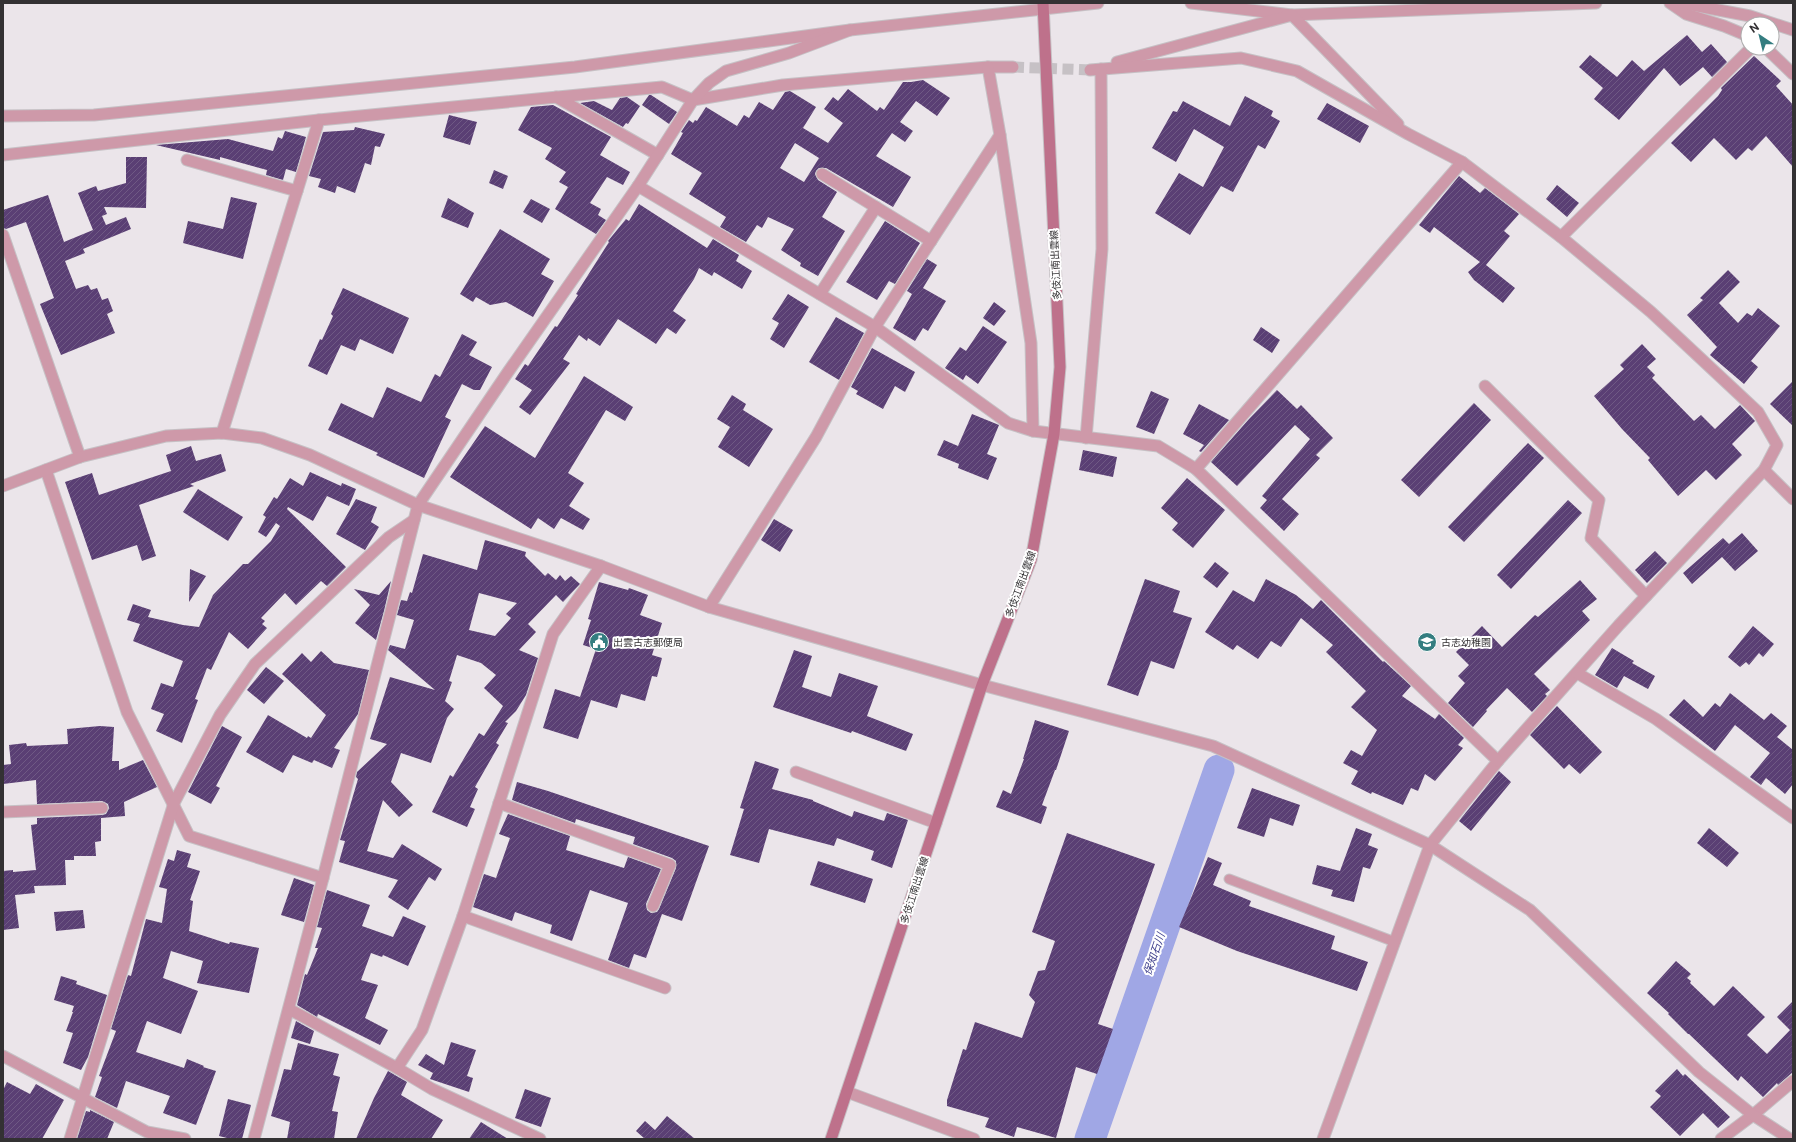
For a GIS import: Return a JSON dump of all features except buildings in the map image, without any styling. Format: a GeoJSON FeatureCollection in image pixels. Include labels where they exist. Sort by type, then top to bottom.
{"type":"FeatureCollection","features":[{"type":"Feature","properties":{"kind":"main road","name":"多伎江南出雲線"},"geometry":{"type":"LineString","coordinates":[[831,1139],[982,685],[1030,560],[1054,434],[1060,367],[1043,6]]}},
{"type":"Feature","properties":{"kind":"street"},"geometry":{"type":"LineString","coordinates":[[3,116],[94,116],[575,67],[1043,6],[1098,3]]}},
{"type":"Feature","properties":{"kind":"street"},"geometry":{"type":"LineString","coordinates":[[1191,3],[1292,15],[1596,3]]}},
{"type":"Feature","properties":{"kind":"street"},"geometry":{"type":"LineString","coordinates":[[1670,3],[1686,14],[1740,33]]}},
{"type":"Feature","properties":{"kind":"street"},"geometry":{"type":"LineString","coordinates":[[1682,3],[1750,16],[1793,30]]}},
{"type":"Feature","properties":{"kind":"street"},"geometry":{"type":"LineString","coordinates":[[1292,15],[1090,70],[1241,58],[1297,70],[1408,134],[1462,162],[1561,237],[1651,312],[1758,412],[1777,445],[1764,470],[1646,596],[1498,761],[1430,845],[1322,1139]]}},
{"type":"Feature","properties":{"kind":"street"},"geometry":{"type":"LineString","coordinates":[[1292,15],[1408,134]]}},
{"type":"Feature","properties":{"kind":"street"},"geometry":{"type":"LineString","coordinates":[[254,1139],[323,878],[418,505],[508,372],[638,186],[693,100],[709,82],[726,71],[789,54],[850,30]]}},
{"type":"Feature","properties":{"kind":"street"},"geometry":{"type":"LineString","coordinates":[[1561,237],[1743,56]]}},
{"type":"Feature","properties":{"kind":"street"},"geometry":{"type":"LineString","coordinates":[[1774,56],[1793,74]]}},
{"type":"Feature","properties":{"kind":"street"},"geometry":{"type":"LineString","coordinates":[[988,67],[1000,135],[1031,343],[1033,431]]}},
{"type":"Feature","properties":{"kind":"street"},"geometry":{"type":"LineString","coordinates":[[3,154],[319,120],[662,87],[693,100],[783,84],[988,67],[1014,67]]}},
{"type":"Feature","properties":{"kind":"street"},"geometry":{"type":"LineString","coordinates":[[1086,438],[1102,249],[1101,69]]}},
{"type":"Feature","properties":{"kind":"street"},"geometry":{"type":"LineString","coordinates":[[556,97],[658,155]]}},
{"type":"Feature","properties":{"kind":"street"},"geometry":{"type":"LineString","coordinates":[[222,433],[319,120]]}},
{"type":"Feature","properties":{"kind":"street"},"geometry":{"type":"LineString","coordinates":[[709,607],[816,437],[875,327],[1000,135]]}},
{"type":"Feature","properties":{"kind":"street"},"geometry":{"type":"LineString","coordinates":[[187,160],[297,191]]}},
{"type":"Feature","properties":{"kind":"street"},"geometry":{"type":"LineString","coordinates":[[1196,469],[1462,162]]}},
{"type":"Feature","properties":{"kind":"street"},"geometry":{"type":"LineString","coordinates":[[822,174],[931,241]]}},
{"type":"Feature","properties":{"kind":"street"},"geometry":{"type":"LineString","coordinates":[[638,186],[875,327],[1008,423],[1033,431],[1158,446],[1196,469],[1498,761]]}},
{"type":"Feature","properties":{"kind":"street"},"geometry":{"type":"LineString","coordinates":[[820,294],[876,207]]}},
{"type":"Feature","properties":{"kind":"street"},"geometry":{"type":"LineString","coordinates":[[3,235],[80,457]]}},
{"type":"Feature","properties":{"kind":"street"},"geometry":{"type":"LineString","coordinates":[[1484,386],[1598,500],[1591,538],[1646,596]]}},
{"type":"Feature","properties":{"kind":"street"},"geometry":{"type":"LineString","coordinates":[[3,486],[80,457],[166,436],[222,433],[262,438],[310,455],[418,505],[601,566],[709,607],[982,685],[1213,746],[1430,845],[1530,910],[1699,1072],[1753,1115],[1790,1139]]}},
{"type":"Feature","properties":{"kind":"street"},"geometry":{"type":"LineString","coordinates":[[46,470],[127,712],[174,803],[189,836],[323,878]]}},
{"type":"Feature","properties":{"kind":"street"},"geometry":{"type":"LineString","coordinates":[[1764,470],[1793,499]]}},
{"type":"Feature","properties":{"kind":"street"},"geometry":{"type":"LineString","coordinates":[[70,1139],[174,803],[220,715],[255,664],[389,538],[414,520]]}},
{"type":"Feature","properties":{"kind":"street"},"geometry":{"type":"LineString","coordinates":[[397,1068],[422,1030],[463,916],[554,634],[601,566]]}},
{"type":"Feature","properties":{"kind":"street"},"geometry":{"type":"LineString","coordinates":[[1577,673],[1656,719],[1793,818]]}},
{"type":"Feature","properties":{"kind":"street"},"geometry":{"type":"LineString","coordinates":[[796,772],[936,823]]}},
{"type":"Feature","properties":{"kind":"street"},"geometry":{"type":"LineString","coordinates":[[499,803],[670,865],[653,906]]}},
{"type":"Feature","properties":{"kind":"street"},"geometry":{"type":"LineString","coordinates":[[3,812],[102,808]]}},
{"type":"Feature","properties":{"kind":"street"},"geometry":{"type":"LineString","coordinates":[[463,916],[664,988]]}},
{"type":"Feature","properties":{"kind":"street"},"geometry":{"type":"LineString","coordinates":[[289,1009],[397,1068],[432,1089],[540,1139]]}},
{"type":"Feature","properties":{"kind":"street"},"geometry":{"type":"LineString","coordinates":[[3,1056],[147,1132],[185,1139]]}},
{"type":"Feature","properties":{"kind":"street"},"geometry":{"type":"LineString","coordinates":[[1720,1139],[1753,1115],[1793,1081]]}},
{"type":"Feature","properties":{"kind":"street"},"geometry":{"type":"LineString","coordinates":[[847,1092],[974,1139]]}},
{"type":"Feature","properties":{"kind":"lane"},"geometry":{"type":"LineString","coordinates":[[1229,879],[1395,942]]}},
{"type":"Feature","properties":{"kind":"waterway","name":"保知石川"},"geometry":{"type":"LineString","coordinates":[[1090,1139],[1219,770]]}},
{"type":"Feature","properties":{"kind":"tunnel"},"geometry":{"type":"LineString","coordinates":[[1013,67],[1090,70]]}},
{"type":"Feature","properties":{"kind":"place","name":"出雲古志郵便局"},"geometry":{"type":"Point","coordinates":[599,642]}},
{"type":"Feature","properties":{"kind":"place","name":"古志幼稚園"},"geometry":{"type":"Point","coordinates":[1427,642]}}]}
